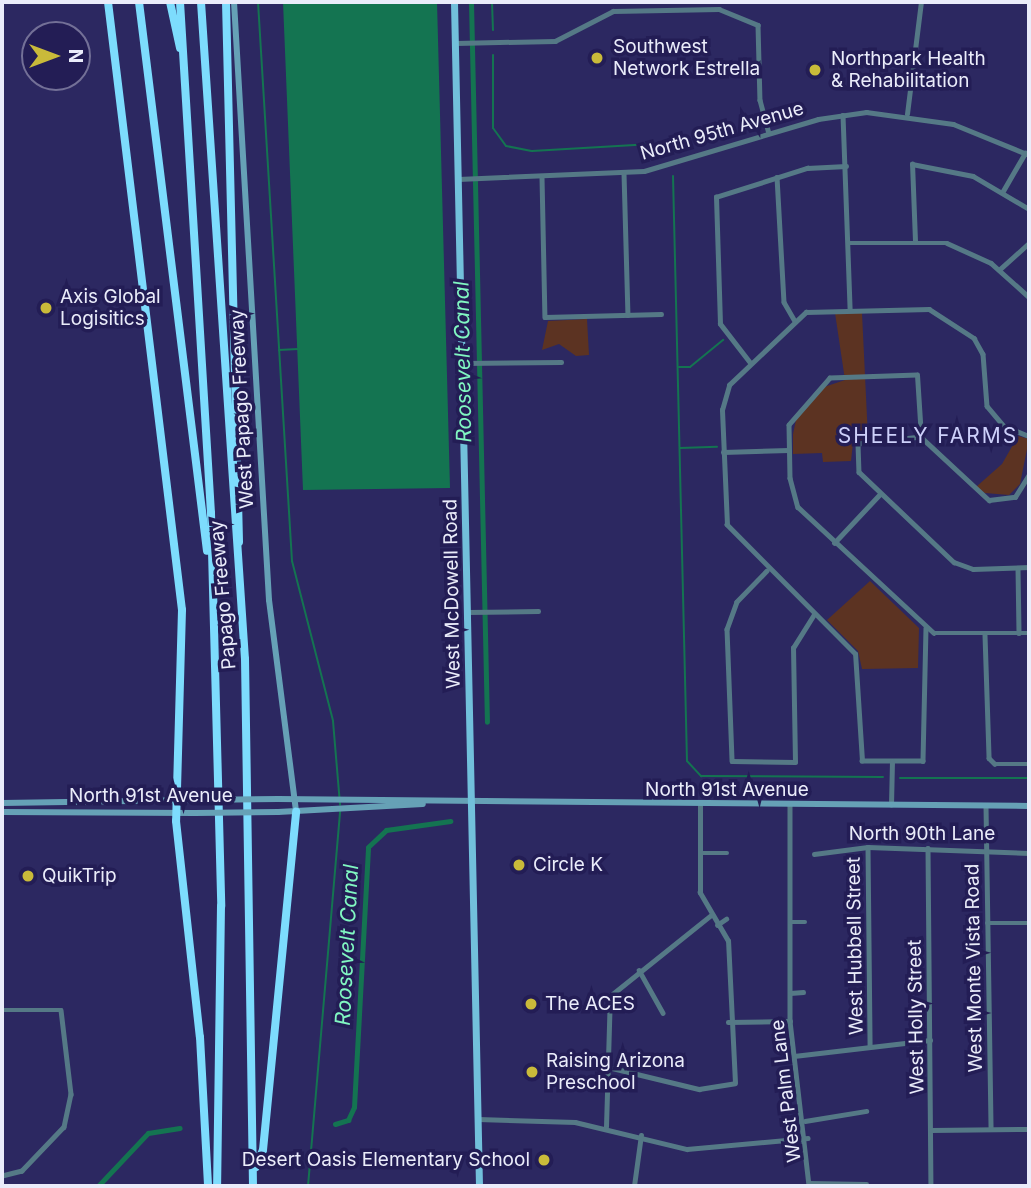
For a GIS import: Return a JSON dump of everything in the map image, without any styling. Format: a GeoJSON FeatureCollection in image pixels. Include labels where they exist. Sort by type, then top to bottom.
{"type":"FeatureCollection","features":[{"type":"Feature","properties":{"kind":"highway"},"geometry":{"type":"LineString","coordinates":[[108,2],[182,610],[176,813],[200,1037],[208,1186]]}},
{"type":"Feature","properties":{"kind":"highway"},"geometry":{"type":"LineString","coordinates":[[139,2],[212,581]]}},
{"type":"Feature","properties":{"kind":"highway"},"geometry":{"type":"LineString","coordinates":[[170,2],[183,58]]}},
{"type":"Feature","properties":{"kind":"highway","name":"Papago Freeway"},"geometry":{"type":"LineString","coordinates":[[180,2],[212,581],[221,905],[217,1186]]}},
{"type":"Feature","properties":{"kind":"highway","name":"Papago Freeway"},"geometry":{"type":"LineString","coordinates":[[201,2],[238,580],[253,910],[253,1186]]}},
{"type":"Feature","properties":{"kind":"highway"},"geometry":{"type":"LineString","coordinates":[[226,2],[224,52],[238,580]]}},
{"type":"Feature","properties":{"kind":"highway"},"geometry":{"type":"LineString","coordinates":[[253,1173],[263,1150],[296,812]]}},
{"type":"Feature","properties":{"kind":"main road","name":"West Papago Freeway"},"geometry":{"type":"LineString","coordinates":[[234,2],[269,600],[296,812]]}},
{"type":"Feature","properties":{"kind":"main road","name":"West McDowell Road"},"geometry":{"type":"LineString","coordinates":[[454,2],[480,1186]]}},
{"type":"Feature","properties":{"kind":"main road","name":"North 91st Avenue"},"geometry":{"type":"LineString","coordinates":[[2,803],[352,799],[473,805],[1029,806]]}},
{"type":"Feature","properties":{"kind":"main road","name":"North 91st Avenue"},"geometry":{"type":"LineString","coordinates":[[2,812],[325,812],[425,804]]}},
{"type":"Feature","properties":{"kind":"street"},"geometry":{"type":"LineString","coordinates":[[907,114],[921,2]]}},
{"type":"Feature","properties":{"kind":"street"},"geometry":{"type":"LineString","coordinates":[[455,43],[560,40],[613,11],[719,9],[758,25],[760,100],[769,133]]}},
{"type":"Feature","properties":{"kind":"street"},"geometry":{"type":"LineString","coordinates":[[843,114],[850,310]]}},
{"type":"Feature","properties":{"kind":"street","name":"North 95th Avenue"},"geometry":{"type":"LineString","coordinates":[[457,178],[624,173],[843,114],[907,114],[973,130],[1027,154]]}},
{"type":"Feature","properties":{"kind":"street"},"geometry":{"type":"LineString","coordinates":[[1003,191],[1027,154]]}},
{"type":"Feature","properties":{"kind":"street"},"geometry":{"type":"LineString","coordinates":[[915,241],[912,164],[947,168],[1003,191],[1029,209]]}},
{"type":"Feature","properties":{"kind":"street"},"geometry":{"type":"LineString","coordinates":[[750,363],[720,324],[716,197],[777,177],[846,166]]}},
{"type":"Feature","properties":{"kind":"street"},"geometry":{"type":"LineString","coordinates":[[624,173],[628,315]]}},
{"type":"Feature","properties":{"kind":"street"},"geometry":{"type":"LineString","coordinates":[[542,177],[545,317],[661,314]]}},
{"type":"Feature","properties":{"kind":"street"},"geometry":{"type":"LineString","coordinates":[[777,177],[784,302],[794,319]]}},
{"type":"Feature","properties":{"kind":"street"},"geometry":{"type":"LineString","coordinates":[[848,243],[915,241],[962,248],[999,270],[1029,298]]}},
{"type":"Feature","properties":{"kind":"street"},"geometry":{"type":"LineString","coordinates":[[999,270],[1029,243]]}},
{"type":"Feature","properties":{"kind":"street"},"geometry":{"type":"LineString","coordinates":[[926,628],[923,761],[862,761],[855,654],[767,571],[727,525],[723,400],[750,363],[794,319],[811,310],[942,313],[981,348],[991,413],[1029,436]]}},
{"type":"Feature","properties":{"kind":"street"},"geometry":{"type":"LineString","coordinates":[[462,363],[561,362]]}},
{"type":"Feature","properties":{"kind":"street"},"geometry":{"type":"LineString","coordinates":[[1029,475],[1015,497],[989,500],[921,437],[918,375],[830,378],[797,409],[789,450],[795,500],[834,542],[926,628],[943,635],[1029,633]]}},
{"type":"Feature","properties":{"kind":"street"},"geometry":{"type":"LineString","coordinates":[[921,437],[858,444],[859,472],[960,565],[1029,567]]}},
{"type":"Feature","properties":{"kind":"street"},"geometry":{"type":"LineString","coordinates":[[723,452],[789,450]]}},
{"type":"Feature","properties":{"kind":"street"},"geometry":{"type":"LineString","coordinates":[[834,542],[880,494]]}},
{"type":"Feature","properties":{"kind":"street"},"geometry":{"type":"LineString","coordinates":[[1018,568],[1019,634]]}},
{"type":"Feature","properties":{"kind":"street"},"geometry":{"type":"LineString","coordinates":[[767,571],[737,602],[727,629],[732,761],[795,762],[793,648],[814,614]]}},
{"type":"Feature","properties":{"kind":"street"},"geometry":{"type":"LineString","coordinates":[[468,611],[538,611]]}},
{"type":"Feature","properties":{"kind":"street"},"geometry":{"type":"LineString","coordinates":[[985,635],[991,762],[1029,764]]}},
{"type":"Feature","properties":{"kind":"street"},"geometry":{"type":"LineString","coordinates":[[891,806],[892,762]]}},
{"type":"Feature","properties":{"kind":"street"},"geometry":{"type":"LineString","coordinates":[[608,1067],[699,1089],[735,1083],[728,1022],[728,941],[710,916],[700,893],[700,805]]}},
{"type":"Feature","properties":{"kind":"street","name":"West Palm Lane"},"geometry":{"type":"LineString","coordinates":[[790,806],[790,1021],[807,1138],[809,1184]]}},
{"type":"Feature","properties":{"kind":"street","name":"West Monte Vista Road"},"geometry":{"type":"LineString","coordinates":[[986,806],[990,1129]]}},
{"type":"Feature","properties":{"kind":"street","name":"North 90th Lane"},"geometry":{"type":"LineString","coordinates":[[814,854],[868,847],[986,849],[1029,853]]}},
{"type":"Feature","properties":{"kind":"street","name":"West Hubbell Street"},"geometry":{"type":"LineString","coordinates":[[868,847],[870,1045]]}},
{"type":"Feature","properties":{"kind":"street","name":"West Holly Street"},"geometry":{"type":"LineString","coordinates":[[928,848],[931,1186]]}},
{"type":"Feature","properties":{"kind":"street"},"geometry":{"type":"LineString","coordinates":[[699,853],[727,853]]}},
{"type":"Feature","properties":{"kind":"street"},"geometry":{"type":"LineString","coordinates":[[606,1127],[607,1006],[614,989],[710,916]]}},
{"type":"Feature","properties":{"kind":"street"},"geometry":{"type":"LineString","coordinates":[[717,925],[726,919]]}},
{"type":"Feature","properties":{"kind":"street"},"geometry":{"type":"LineString","coordinates":[[790,922],[805,922]]}},
{"type":"Feature","properties":{"kind":"street"},"geometry":{"type":"LineString","coordinates":[[987,923],[1029,923]]}},
{"type":"Feature","properties":{"kind":"street"},"geometry":{"type":"LineString","coordinates":[[639,970],[663,1013]]}},
{"type":"Feature","properties":{"kind":"street","name":"West Palm Lane"},"geometry":{"type":"LineString","coordinates":[[790,993],[803,992]]}},
{"type":"Feature","properties":{"kind":"street"},"geometry":{"type":"LineString","coordinates":[[2,1010],[61,1010],[68,1117],[22,1171],[2,1177]]}},
{"type":"Feature","properties":{"kind":"street"},"geometry":{"type":"LineString","coordinates":[[728,1022],[790,1021]]}},
{"type":"Feature","properties":{"kind":"street"},"geometry":{"type":"LineString","coordinates":[[794,1056],[930,1040]]}},
{"type":"Feature","properties":{"kind":"street"},"geometry":{"type":"LineString","coordinates":[[805,1121],[866,1111]]}},
{"type":"Feature","properties":{"kind":"street"},"geometry":{"type":"LineString","coordinates":[[478,1119],[606,1127],[706,1150],[807,1138]]}},
{"type":"Feature","properties":{"kind":"street"},"geometry":{"type":"LineString","coordinates":[[931,1130],[1029,1129]]}},
{"type":"Feature","properties":{"kind":"street"},"geometry":{"type":"LineString","coordinates":[[634,1186],[641,1135]]}},
{"type":"Feature","properties":{"kind":"street"},"geometry":{"type":"LineString","coordinates":[[809,1184],[866,1184]]}},
{"type":"Feature","properties":{"kind":"shaded area"},"geometry":{"type":"Polygon","coordinates":[[[283,2],[437,2],[450,488],[303,490],[283,2]]]}},
{"type":"Feature","properties":{"kind":"shaded area"},"geometry":{"type":"Polygon","coordinates":[[[835,313],[862,313],[868,438],[853,443],[851,461],[823,462],[822,453],[793,454],[793,434],[796,420],[824,387],[845,380],[835,313]]]}},
{"type":"Feature","properties":{"kind":"shaded area"},"geometry":{"type":"Polygon","coordinates":[[[587,319],[589,355],[576,356],[559,344],[542,350],[548,321],[587,319]]]}},
{"type":"Feature","properties":{"kind":"shaded area"},"geometry":{"type":"Polygon","coordinates":[[[1018,436],[1029,439],[1020,484],[1009,495],[985,493],[976,487],[1002,464],[1018,436]]]}},
{"type":"Feature","properties":{"kind":"shaded area"},"geometry":{"type":"Polygon","coordinates":[[[870,581],[919,628],[918,668],[862,669],[858,651],[827,620],[870,581]]]}},
{"type":"Feature","properties":{"kind":"waterway"},"geometry":{"type":"LineString","coordinates":[[258,2],[292,561],[333,721],[340,805]]}},
{"type":"Feature","properties":{"kind":"waterway","name":"Roosevelt Canal"},"geometry":{"type":"LineString","coordinates":[[471,2],[487,722]]}},
{"type":"Feature","properties":{"kind":"waterway"},"geometry":{"type":"LineString","coordinates":[[492,2],[493,30]]}},
{"type":"Feature","properties":{"kind":"waterway"},"geometry":{"type":"LineString","coordinates":[[493,55],[493,128],[506,146],[532,151],[652,144],[664,151]]}},
{"type":"Feature","properties":{"kind":"waterway"},"geometry":{"type":"LineString","coordinates":[[673,176],[687,761],[701,776],[883,777]]}},
{"type":"Feature","properties":{"kind":"waterway"},"geometry":{"type":"LineString","coordinates":[[679,367],[690,367],[723,340]]}},
{"type":"Feature","properties":{"kind":"waterway"},"geometry":{"type":"LineString","coordinates":[[279,350],[298,349]]}},
{"type":"Feature","properties":{"kind":"waterway"},"geometry":{"type":"LineString","coordinates":[[680,448],[717,447]]}},
{"type":"Feature","properties":{"kind":"waterway"},"geometry":{"type":"LineString","coordinates":[[900,778],[1029,778]]}},
{"type":"Feature","properties":{"kind":"waterway"},"geometry":{"type":"LineString","coordinates":[[308,1186],[340,811]]}},
{"type":"Feature","properties":{"kind":"waterway","name":"Roosevelt Canal"},"geometry":{"type":"LineString","coordinates":[[335,1124],[348,1120],[354,1107],[368,847],[386,830],[450,821]]}},
{"type":"Feature","properties":{"kind":"waterway","name":"Roosevelt Canal"},"geometry":{"type":"LineString","coordinates":[[98,1186],[148,1133],[180,1128]]}},
{"type":"Feature","properties":{"kind":"place","name":"Southwest Network Estrella"},"geometry":{"type":"Point","coordinates":[597,58]}},
{"type":"Feature","properties":{"kind":"place","name":"Northpark Health & Rehabilitation"},"geometry":{"type":"Point","coordinates":[815,70]}},
{"type":"Feature","properties":{"kind":"place","name":"Axis Global Logisitics"},"geometry":{"type":"Point","coordinates":[46,308]}},
{"type":"Feature","properties":{"kind":"place","name":"Circle K"},"geometry":{"type":"Point","coordinates":[519,865]}},
{"type":"Feature","properties":{"kind":"place","name":"QuikTrip"},"geometry":{"type":"Point","coordinates":[28,876]}},
{"type":"Feature","properties":{"kind":"place","name":"The ACES"},"geometry":{"type":"Point","coordinates":[531,1004]}},
{"type":"Feature","properties":{"kind":"place","name":"Raising Arizona Preschool"},"geometry":{"type":"Point","coordinates":[532,1072]}},
{"type":"Feature","properties":{"kind":"place","name":"Desert Oasis Elementary School"},"geometry":{"type":"Point","coordinates":[544,1160]}},
{"type":"Feature","properties":{"kind":"district","name":"SHEELY FARMS"},"geometry":{"type":"Point","coordinates":[928,436]}}]}
